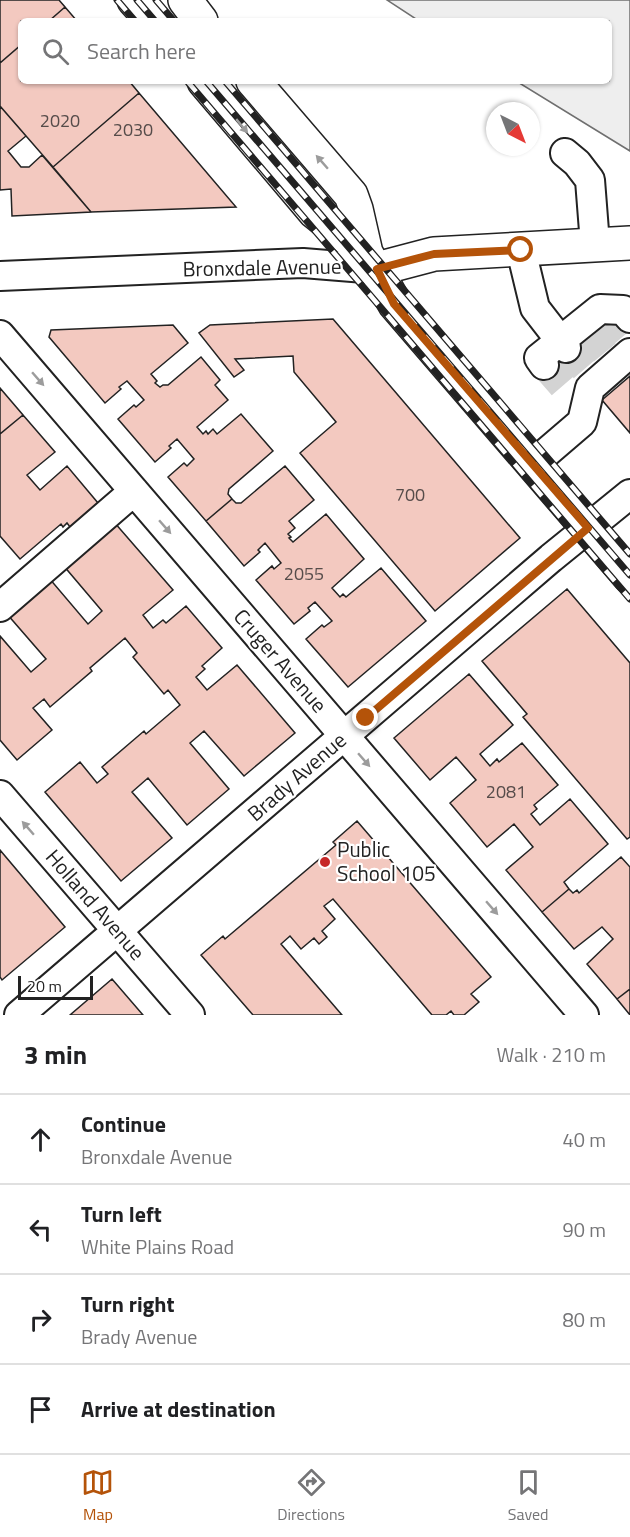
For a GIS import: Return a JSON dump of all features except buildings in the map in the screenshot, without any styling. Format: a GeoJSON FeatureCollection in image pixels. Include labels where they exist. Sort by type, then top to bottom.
{"type":"FeatureCollection","features":[{"type":"Feature","properties":{"kind":"main road"},"geometry":{"type":"LineString","coordinates":[[134,0],[150,18]]}},
{"type":"Feature","properties":{"kind":"main road"},"geometry":{"type":"LineString","coordinates":[[207,84],[315,212],[372,261]]}},
{"type":"Feature","properties":{"kind":"main road"},"geometry":{"type":"LineString","coordinates":[[255,84],[351,195],[372,261],[394,304],[630,577]]}},
{"type":"Feature","properties":{"kind":"main road","name":"Bronxdale Avenue"},"geometry":{"type":"LineString","coordinates":[[372,261],[434,254],[630,243]]}},
{"type":"Feature","properties":{"kind":"street"},"geometry":{"type":"LineString","coordinates":[[565,153],[577,163],[590,180],[595,244]]}},
{"type":"Feature","properties":{"kind":"street"},"geometry":{"type":"LineString","coordinates":[[521,250],[535,308],[598,348]]}},
{"type":"Feature","properties":{"kind":"street","name":"Bronxdale Avenue"},"geometry":{"type":"LineString","coordinates":[[0,276],[372,261]]}},
{"type":"Feature","properties":{"kind":"street","name":"Cruger Avenue"},"geometry":{"type":"LineString","coordinates":[[0,335],[584,1015]]}},
{"type":"Feature","properties":{"kind":"street"},"geometry":{"type":"LineString","coordinates":[[544,366],[539,358],[598,348]]}},
{"type":"Feature","properties":{"kind":"street"},"geometry":{"type":"LineString","coordinates":[[533,464],[582,422],[598,348]]}},
{"type":"Feature","properties":{"kind":"street"},"geometry":{"type":"LineString","coordinates":[[0,607],[134,491]]}},
{"type":"Feature","properties":{"kind":"street","name":"Brady Avenue"},"geometry":{"type":"LineString","coordinates":[[19,1015],[630,494]]}},
{"type":"Feature","properties":{"kind":"street","name":"Holland Avenue"},"geometry":{"type":"LineString","coordinates":[[0,795],[190,1015]]}},
{"type":"Feature","properties":{"kind":"shaded area"},"geometry":{"type":"Polygon","coordinates":[[[387,0],[630,0],[630,151],[521,84],[612,84],[612,18],[414,18],[387,0]]]}},
{"type":"Feature","properties":{"kind":"tunnel"},"geometry":{"type":"LineString","coordinates":[[605,315],[624,337]]}},
{"type":"Feature","properties":{"kind":"tunnel"},"geometry":{"type":"LineString","coordinates":[[587,331],[605,353]]}},
{"type":"Feature","properties":{"kind":"tunnel"},"geometry":{"type":"LineString","coordinates":[[566,348],[586,371]]}},
{"type":"Feature","properties":{"kind":"tunnel"},"geometry":{"type":"LineString","coordinates":[[544,365],[564,388]]}},
{"type":"Feature","properties":{"kind":"railway"},"geometry":{"type":"LineString","coordinates":[[117,0],[132,18]]}},
{"type":"Feature","properties":{"kind":"railway"},"geometry":{"type":"LineString","coordinates":[[137,0],[152,18]]}},
{"type":"Feature","properties":{"kind":"railway"},"geometry":{"type":"LineString","coordinates":[[156,0],[171,18]]}},
{"type":"Feature","properties":{"kind":"railway"},"geometry":{"type":"LineString","coordinates":[[190,84],[630,599]]}},
{"type":"Feature","properties":{"kind":"railway"},"geometry":{"type":"LineString","coordinates":[[209,84],[630,575]]}},
{"type":"Feature","properties":{"kind":"railway"},"geometry":{"type":"LineString","coordinates":[[228,84],[630,554]]}},
{"type":"Feature","properties":{"kind":"place","name":"Public School 105"},"geometry":{"type":"Point","coordinates":[325,862]}},
{"type":"Feature","properties":{"kind":"route"},"geometry":{"type":"LineString","coordinates":[[366,718],[588,528],[394,304],[377,269],[434,254],[521,250]]}}]}
